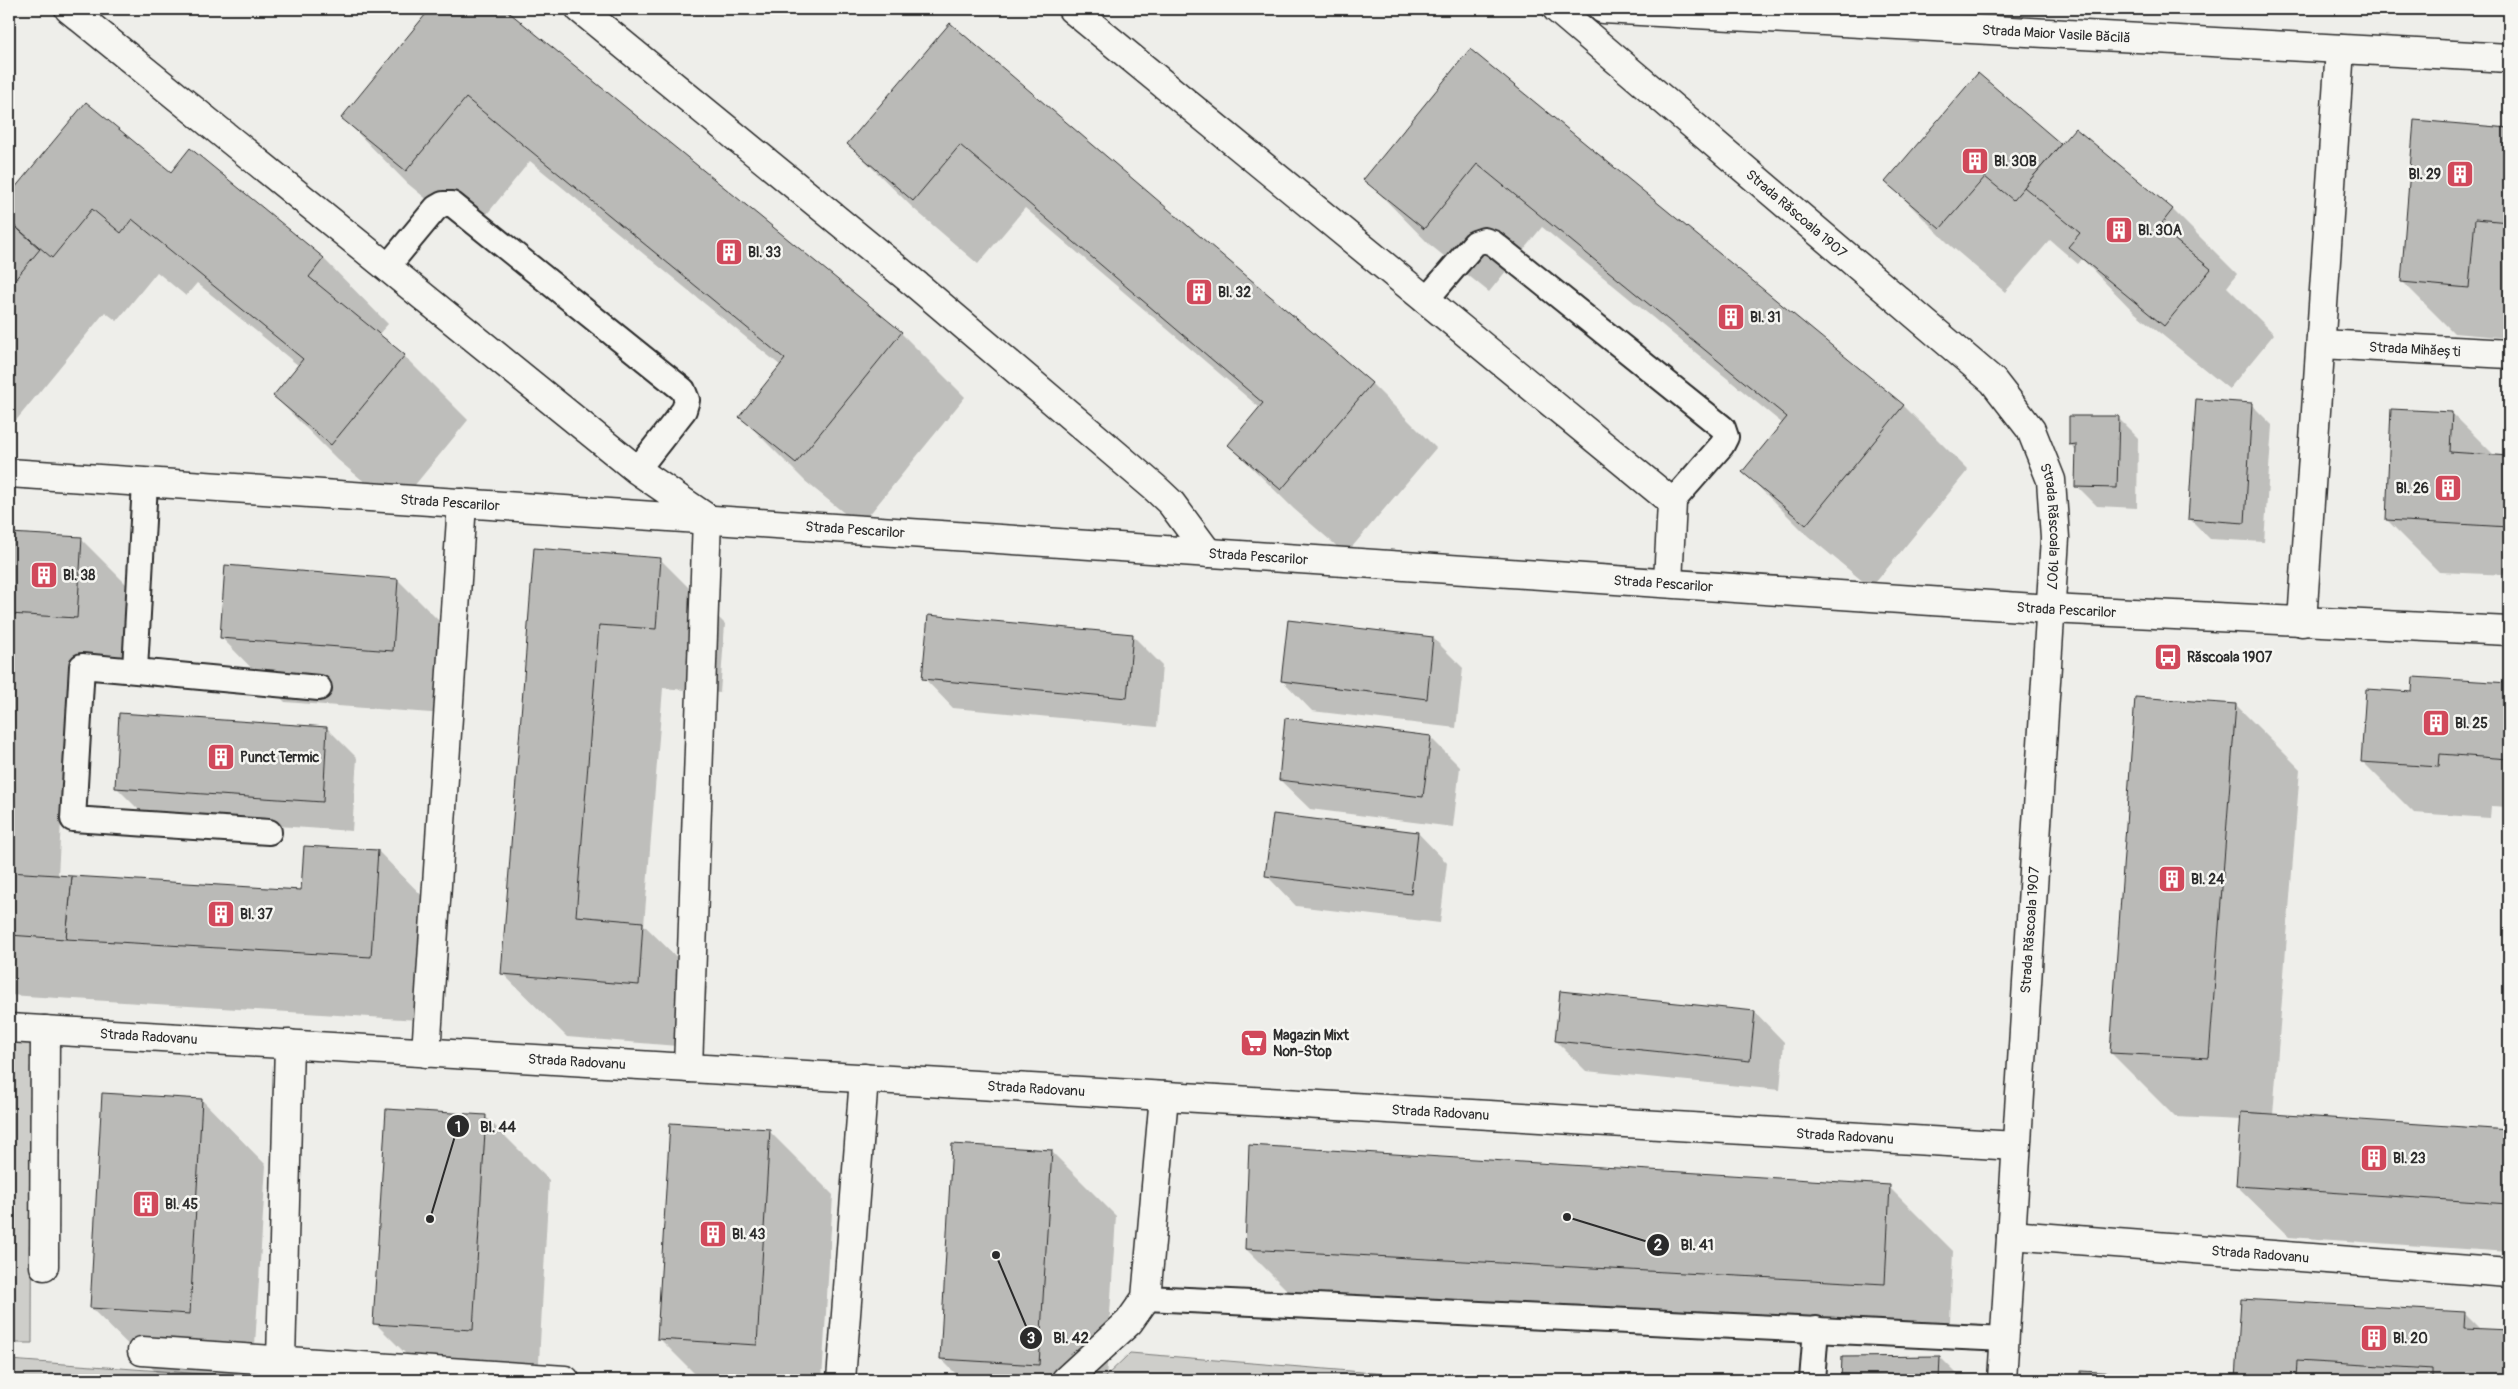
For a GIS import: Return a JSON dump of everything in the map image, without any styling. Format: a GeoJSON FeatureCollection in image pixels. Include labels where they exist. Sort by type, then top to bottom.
{"type":"FeatureCollection","features":[{"type":"Feature","properties":{"kind":"street"},"geometry":{"type":"LineString","coordinates":[[69,9],[637,470],[707,518],[688,1068]]}},
{"type":"Feature","properties":{"kind":"street"},"geometry":{"type":"LineString","coordinates":[[580,9],[919,287],[1154,487],[1171,503],[1208,553]]}},
{"type":"Feature","properties":{"kind":"street"},"geometry":{"type":"LineString","coordinates":[[1072,9],[1672,502],[1668,582]]}},
{"type":"Feature","properties":{"kind":"street","name":"Strada Răscoala 1907"},"geometry":{"type":"LineString","coordinates":[[1556,9],[1993,381],[2031,430],[2051,480],[2055,538],[2002,1380]]}},
{"type":"Feature","properties":{"kind":"street","name":"Strada Maior Vasile Băcilă"},"geometry":{"type":"LineString","coordinates":[[1603,9],[1661,10],[2509,58]]}},
{"type":"Feature","properties":{"kind":"street"},"geometry":{"type":"LineString","coordinates":[[2302,622],[2340,49]]}},
{"type":"Feature","properties":{"kind":"street","name":"Strada Mihăești"},"geometry":{"type":"LineString","coordinates":[[2321,344],[2509,354]]}},
{"type":"Feature","properties":{"kind":"street","name":"Strada Pescarilor"},"geometry":{"type":"LineString","coordinates":[[9,473],[1668,582],[2050,609],[2509,631]]}},
{"type":"Feature","properties":{"kind":"street"},"geometry":{"type":"LineString","coordinates":[[426,1053],[462,502]]}},
{"type":"Feature","properties":{"kind":"street","name":"Strada Radovanu"},"geometry":{"type":"LineString","coordinates":[[9,1028],[2016,1146]]}},
{"type":"Feature","properties":{"kind":"street"},"geometry":{"type":"LineString","coordinates":[[44,1266],[45,1030]]}},
{"type":"Feature","properties":{"kind":"street"},"geometry":{"type":"LineString","coordinates":[[281,1360],[289,1044]]}},
{"type":"Feature","properties":{"kind":"street"},"geometry":{"type":"LineString","coordinates":[[840,1380],[864,1078]]}},
{"type":"Feature","properties":{"kind":"street"},"geometry":{"type":"LineString","coordinates":[[1066,1380],[1129,1322],[1146,1298],[1164,1096]]}},
{"type":"Feature","properties":{"kind":"street","name":"Strada Radovanu"},"geometry":{"type":"LineString","coordinates":[[2011,1235],[2509,1273]]}},
{"type":"Feature","properties":{"kind":"street"},"geometry":{"type":"LineString","coordinates":[[142,1351],[565,1380]]}},
{"type":"Feature","properties":{"kind":"lane"},"geometry":{"type":"LineString","coordinates":[[388,266],[436,208],[443,204],[452,204],[683,390],[687,400],[684,410],[637,470]]}},
{"type":"Feature","properties":{"kind":"lane"},"geometry":{"type":"LineString","coordinates":[[1426,301],[1476,243],[1484,240],[1493,243],[1722,428],[1726,437],[1722,445],[1672,502]]}},
{"type":"Feature","properties":{"kind":"lane"},"geometry":{"type":"LineString","coordinates":[[135,670],[145,483]]}},
{"type":"Feature","properties":{"kind":"lane"},"geometry":{"type":"LineString","coordinates":[[269,832],[73,819],[82,666],[319,688]]}},
{"type":"Feature","properties":{"kind":"lane"},"geometry":{"type":"LineString","coordinates":[[1146,1298],[2005,1339]]}},
{"type":"Feature","properties":{"kind":"lane"},"geometry":{"type":"LineString","coordinates":[[1812,1380],[1816,1329]]}},
{"type":"Feature","properties":{"kind":"shaded area"},"geometry":{"type":"Polygon","coordinates":[[[9,1043],[33,1044],[32,1343],[9,1343],[9,1043]]]}},
{"type":"Feature","properties":{"kind":"shaded area"},"geometry":{"type":"Polygon","coordinates":[[[1130,1353],[1459,1380],[1102,1380],[1130,1353]]]}},
{"type":"Feature","properties":{"kind":"shaded area"},"geometry":{"type":"Polygon","coordinates":[[[9,1360],[286,1380],[9,1380],[9,1360]]]}},
{"type":"Feature","properties":{"kind":"building","name":"Bl. 33"},"geometry":{"type":"Polygon","coordinates":[[[430,9],[505,9],[902,332],[796,463],[739,417],[785,359],[466,98],[406,171],[341,118],[430,9]]]}},
{"type":"Feature","properties":{"kind":"building","name":"Bl. 32"},"geometry":{"type":"Polygon","coordinates":[[[950,23],[1372,383],[1281,490],[1228,445],[1263,403],[960,145],[913,201],[847,144],[950,23]]]}},
{"type":"Feature","properties":{"kind":"building","name":"Bl. 31"},"geometry":{"type":"Polygon","coordinates":[[[1470,49],[1904,405],[1806,525],[1742,472],[1787,417],[1477,164],[1424,229],[1363,180],[1470,49]]]}},
{"type":"Feature","properties":{"kind":"building","name":"Bl. 30B"},"geometry":{"type":"Polygon","coordinates":[[[1978,73],[2061,144],[2013,200],[1985,177],[1940,229],[1885,182],[1978,73]]]}},
{"type":"Feature","properties":{"kind":"building"},"geometry":{"type":"Polygon","coordinates":[[[86,102],[171,172],[190,148],[324,258],[309,277],[405,355],[331,445],[273,396],[303,359],[132,219],[121,233],[92,209],[52,258],[9,221],[9,195],[86,102]]]}},
{"type":"Feature","properties":{"kind":"building","name":"Bl. 29"},"geometry":{"type":"Polygon","coordinates":[[[2414,120],[2509,128],[2509,222],[2475,219],[2469,288],[2401,282],[2414,120]]]}},
{"type":"Feature","properties":{"kind":"building","name":"Bl. 30A"},"geometry":{"type":"Polygon","coordinates":[[[2075,128],[2173,209],[2159,227],[2211,269],[2164,326],[2068,247],[2080,233],[2024,187],[2075,128]]]}},
{"type":"Feature","properties":{"kind":"building"},"geometry":{"type":"Polygon","coordinates":[[[9,221],[40,249],[9,287],[9,221]]]}},
{"type":"Feature","properties":{"kind":"building"},"geometry":{"type":"Polygon","coordinates":[[[2196,399],[2252,403],[2245,523],[2188,519],[2196,399]]]}},
{"type":"Feature","properties":{"kind":"building","name":"Bl. 26"},"geometry":{"type":"Polygon","coordinates":[[[2391,409],[2452,412],[2450,452],[2509,456],[2509,527],[2386,520],[2391,409]]]}},
{"type":"Feature","properties":{"kind":"building"},"geometry":{"type":"Polygon","coordinates":[[[2069,416],[2119,416],[2117,488],[2075,487],[2076,444],[2069,445],[2069,416]]]}},
{"type":"Feature","properties":{"kind":"building","name":"Bl. 38"},"geometry":{"type":"Polygon","coordinates":[[[9,533],[82,537],[77,618],[9,614],[9,533]]]}},
{"type":"Feature","properties":{"kind":"building"},"geometry":{"type":"Polygon","coordinates":[[[534,548],[661,558],[656,629],[599,625],[576,916],[643,922],[639,985],[501,974],[534,548]]]}},
{"type":"Feature","properties":{"kind":"building"},"geometry":{"type":"Polygon","coordinates":[[[225,565],[398,579],[393,651],[220,638],[225,565]]]}},
{"type":"Feature","properties":{"kind":"building"},"geometry":{"type":"Polygon","coordinates":[[[928,615],[1133,634],[1127,698],[922,679],[928,615]]]}},
{"type":"Feature","properties":{"kind":"building"},"geometry":{"type":"Polygon","coordinates":[[[1288,620],[1433,637],[1427,699],[1281,681],[1288,620]]]}},
{"type":"Feature","properties":{"kind":"building","name":"Bl. 25"},"geometry":{"type":"Polygon","coordinates":[[[2413,677],[2509,683],[2509,759],[2440,754],[2439,767],[2361,762],[2366,689],[2412,692],[2413,677]]]}},
{"type":"Feature","properties":{"kind":"building","name":"Bl. 24"},"geometry":{"type":"Polygon","coordinates":[[[2135,697],[2236,704],[2209,1058],[2110,1053],[2135,697]]]}},
{"type":"Feature","properties":{"kind":"building","name":"Punct Termic"},"geometry":{"type":"Polygon","coordinates":[[[119,713],[327,727],[323,802],[115,788],[119,713]]]}},
{"type":"Feature","properties":{"kind":"building"},"geometry":{"type":"Polygon","coordinates":[[[1285,718],[1431,736],[1423,797],[1279,780],[1285,718]]]}},
{"type":"Feature","properties":{"kind":"building"},"geometry":{"type":"Polygon","coordinates":[[[1273,814],[1418,832],[1411,894],[1265,876],[1273,814]]]}},
{"type":"Feature","properties":{"kind":"building","name":"Bl. 37"},"geometry":{"type":"Polygon","coordinates":[[[304,846],[378,850],[371,957],[66,939],[72,876],[301,890],[304,846]]]}},
{"type":"Feature","properties":{"kind":"building"},"geometry":{"type":"Polygon","coordinates":[[[9,872],[72,876],[66,939],[9,935],[9,872]]]}},
{"type":"Feature","properties":{"kind":"building"},"geometry":{"type":"Polygon","coordinates":[[[1560,991],[1755,1011],[1750,1061],[1555,1041],[1560,991]]]}},
{"type":"Feature","properties":{"kind":"building","name":"Bl. 45"},"geometry":{"type":"Polygon","coordinates":[[[102,1093],[202,1099],[190,1314],[90,1308],[102,1093]]]}},
{"type":"Feature","properties":{"kind":"building"},"geometry":{"type":"Polygon","coordinates":[[[386,1109],[486,1115],[473,1330],[373,1324],[386,1109]]]}},
{"type":"Feature","properties":{"kind":"building","name":"Bl. 23"},"geometry":{"type":"Polygon","coordinates":[[[2241,1112],[2509,1130],[2509,1204],[2236,1186],[2241,1112]]]}},
{"type":"Feature","properties":{"kind":"building","name":"Bl. 43"},"geometry":{"type":"Polygon","coordinates":[[[670,1123],[770,1129],[757,1345],[657,1339],[670,1123]]]}},
{"type":"Feature","properties":{"kind":"building"},"geometry":{"type":"Polygon","coordinates":[[[952,1144],[1052,1150],[1039,1365],[940,1359],[952,1144]]]}},
{"type":"Feature","properties":{"kind":"building"},"geometry":{"type":"Polygon","coordinates":[[[1249,1145],[1890,1185],[1885,1284],[1245,1249],[1249,1145]]]}},
{"type":"Feature","properties":{"kind":"building","name":"Bl. 20"},"geometry":{"type":"Polygon","coordinates":[[[2241,1299],[2465,1312],[2464,1328],[2509,1330],[2509,1380],[2433,1380],[2433,1369],[2297,1361],[2296,1380],[2236,1380],[2241,1299]]]}},
{"type":"Feature","properties":{"kind":"building"},"geometry":{"type":"Polygon","coordinates":[[[1940,1356],[1939,1380],[1841,1380],[1842,1357],[1940,1356]]]}},
{"type":"Feature","properties":{"kind":"building"},"geometry":{"type":"Polygon","coordinates":[[[2081,1371],[2174,1376],[2174,1380],[2081,1380],[2081,1371]]]}},
{"type":"Feature","properties":{"kind":"place","name":"Bl. 30B"},"geometry":{"type":"Point","coordinates":[1975,161]}},
{"type":"Feature","properties":{"kind":"place","name":"Bl. 29"},"geometry":{"type":"Point","coordinates":[2460,174]}},
{"type":"Feature","properties":{"kind":"place","name":"Bl. 30A"},"geometry":{"type":"Point","coordinates":[2119,230]}},
{"type":"Feature","properties":{"kind":"place","name":"Bl. 33"},"geometry":{"type":"Point","coordinates":[729,252]}},
{"type":"Feature","properties":{"kind":"place","name":"Bl. 32"},"geometry":{"type":"Point","coordinates":[1199,292]}},
{"type":"Feature","properties":{"kind":"place","name":"Bl. 31"},"geometry":{"type":"Point","coordinates":[1731,317]}},
{"type":"Feature","properties":{"kind":"place","name":"Bl. 26"},"geometry":{"type":"Point","coordinates":[2448,488]}},
{"type":"Feature","properties":{"kind":"place","name":"Bl. 38"},"geometry":{"type":"Point","coordinates":[44,575]}},
{"type":"Feature","properties":{"kind":"place","name":"Răscoala 1907"},"geometry":{"type":"Point","coordinates":[2168,657]}},
{"type":"Feature","properties":{"kind":"place","name":"Bl. 25"},"geometry":{"type":"Point","coordinates":[2436,723]}},
{"type":"Feature","properties":{"kind":"place","name":"Punct Termic"},"geometry":{"type":"Point","coordinates":[221,757]}},
{"type":"Feature","properties":{"kind":"place","name":"Bl. 24"},"geometry":{"type":"Point","coordinates":[2172,879]}},
{"type":"Feature","properties":{"kind":"place","name":"Bl. 37"},"geometry":{"type":"Point","coordinates":[221,914]}},
{"type":"Feature","properties":{"kind":"place","name":"Magazin Mixt Non-Stop"},"geometry":{"type":"Point","coordinates":[1254,1043]}},
{"type":"Feature","properties":{"kind":"place","name":"Bl. 23"},"geometry":{"type":"Point","coordinates":[2374,1158]}},
{"type":"Feature","properties":{"kind":"place","name":"Bl. 45"},"geometry":{"type":"Point","coordinates":[146,1204]}},
{"type":"Feature","properties":{"kind":"place","name":"Bl. 41"},"geometry":{"type":"Point","coordinates":[1567,1217]}},
{"type":"Feature","properties":{"kind":"place","name":"Bl. 44"},"geometry":{"type":"Point","coordinates":[430,1219]}},
{"type":"Feature","properties":{"kind":"place","name":"Bl. 43"},"geometry":{"type":"Point","coordinates":[713,1234]}},
{"type":"Feature","properties":{"kind":"place","name":"Bl. 42"},"geometry":{"type":"Point","coordinates":[996,1255]}},
{"type":"Feature","properties":{"kind":"place","name":"Bl. 20"},"geometry":{"type":"Point","coordinates":[2374,1338]}}]}
